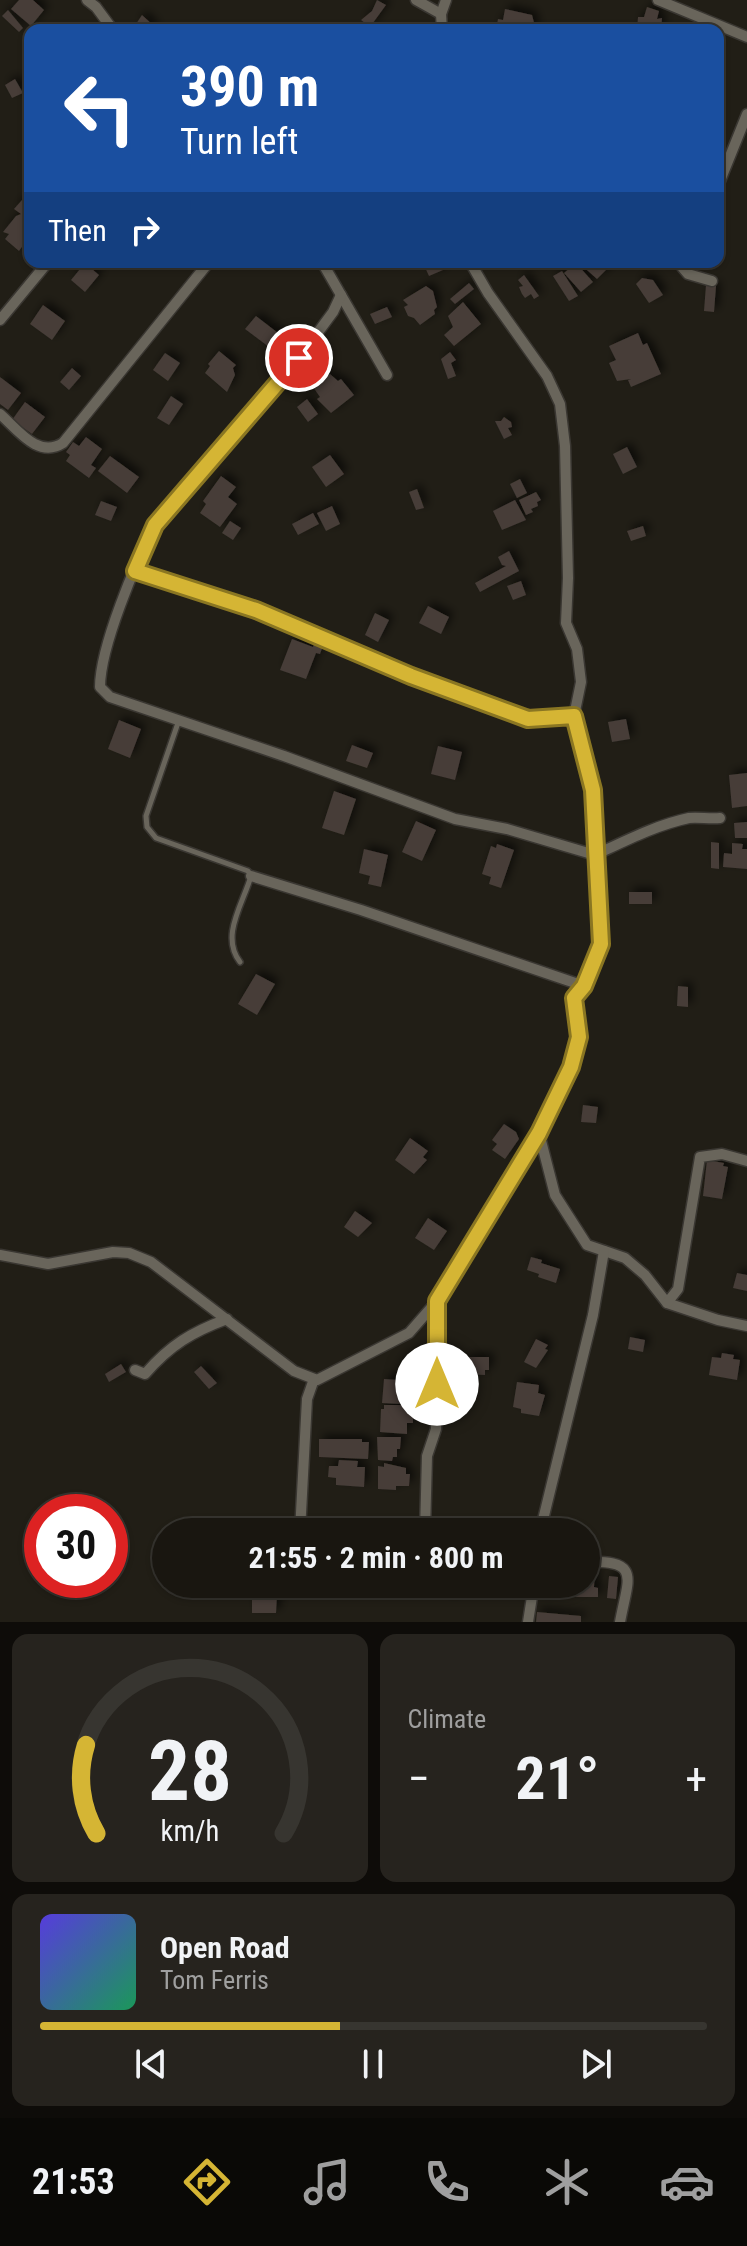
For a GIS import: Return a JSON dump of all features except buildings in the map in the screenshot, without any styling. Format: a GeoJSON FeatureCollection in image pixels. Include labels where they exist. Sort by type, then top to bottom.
{"type":"FeatureCollection","features":[{"type":"Feature","properties":{"kind":"street"},"geometry":{"type":"LineString","coordinates":[[87,0],[109,24]]}},
{"type":"Feature","properties":{"kind":"street"},"geometry":{"type":"LineString","coordinates":[[416,0],[441,14]]}},
{"type":"Feature","properties":{"kind":"street"},"geometry":{"type":"LineString","coordinates":[[442,24],[441,14],[446,0]]}},
{"type":"Feature","properties":{"kind":"street"},"geometry":{"type":"LineString","coordinates":[[658,0],[716,24]]}},
{"type":"Feature","properties":{"kind":"street"},"geometry":{"type":"LineString","coordinates":[[724,27],[747,37]]}},
{"type":"Feature","properties":{"kind":"street"},"geometry":{"type":"LineString","coordinates":[[724,171],[747,114]]}},
{"type":"Feature","properties":{"kind":"street"},"geometry":{"type":"LineString","coordinates":[[0,320],[43,268]]}},
{"type":"Feature","properties":{"kind":"street"},"geometry":{"type":"LineString","coordinates":[[0,414],[39,448],[54,448],[63,443],[204,268]]}},
{"type":"Feature","properties":{"kind":"street"},"geometry":{"type":"LineString","coordinates":[[325,268],[387,375]]}},
{"type":"Feature","properties":{"kind":"street"},"geometry":{"type":"LineString","coordinates":[[0,1255],[48,1264],[113,1252],[129,1253],[151,1262],[294,1371],[317,1380],[409,1333],[437,1301],[539,1133],[571,1067],[579,1037],[574,998],[584,986],[601,944],[593,790],[574,716],[581,682],[577,649],[566,623],[565,446],[560,404],[547,376],[473,268]]}},
{"type":"Feature","properties":{"kind":"street"},"geometry":{"type":"LineString","coordinates":[[683,268],[688,274],[712,281]]}},
{"type":"Feature","properties":{"kind":"street"},"geometry":{"type":"LineString","coordinates":[[341,295],[333,312],[299,358],[155,525],[100,670],[100,687],[110,697],[180,719],[455,819],[507,829],[595,855],[676,821],[693,817],[720,818]]}},
{"type":"Feature","properties":{"kind":"street"},"geometry":{"type":"LineString","coordinates":[[135,571],[256,610],[411,676],[528,719],[574,716]]}},
{"type":"Feature","properties":{"kind":"street"},"geometry":{"type":"LineString","coordinates":[[251,876],[376,914],[584,986]]}},
{"type":"Feature","properties":{"kind":"street"},"geometry":{"type":"LineString","coordinates":[[539,1133],[555,1195],[587,1245],[625,1258],[645,1275],[667,1303],[747,1326]]}},
{"type":"Feature","properties":{"kind":"street"},"geometry":{"type":"LineString","coordinates":[[667,1303],[678,1289],[700,1157],[722,1154],[747,1161]]}},
{"type":"Feature","properties":{"kind":"street"},"geometry":{"type":"LineString","coordinates":[[543,1518],[593,1315],[604,1251]]}},
{"type":"Feature","properties":{"kind":"street"},"geometry":{"type":"LineString","coordinates":[[425,1518],[427,1456],[436,1429],[437,1301]]}},
{"type":"Feature","properties":{"kind":"street"},"geometry":{"type":"LineString","coordinates":[[135,1370],[145,1374],[160,1357],[193,1331],[227,1319]]}},
{"type":"Feature","properties":{"kind":"street"},"geometry":{"type":"LineString","coordinates":[[301,1518],[307,1399],[314,1379]]}},
{"type":"Feature","properties":{"kind":"street"},"geometry":{"type":"LineString","coordinates":[[600,1563],[619,1564],[626,1568],[628,1576],[620,1622]]}},
{"type":"Feature","properties":{"kind":"street"},"geometry":{"type":"LineString","coordinates":[[528,1622],[532,1598]]}},
{"type":"Feature","properties":{"kind":"lane"},"geometry":{"type":"LineString","coordinates":[[180,719],[146,816],[147,827],[156,838],[248,871],[251,876],[230,936],[233,952],[240,962]]}},
{"type":"Feature","properties":{"kind":"route"},"geometry":{"type":"LineString","coordinates":[[299,358],[155,525],[135,571],[256,610],[411,676],[528,719],[574,716],[593,790],[601,944],[584,986],[574,998],[579,1037],[571,1067],[539,1133],[437,1301],[437,1384]]}}]}
